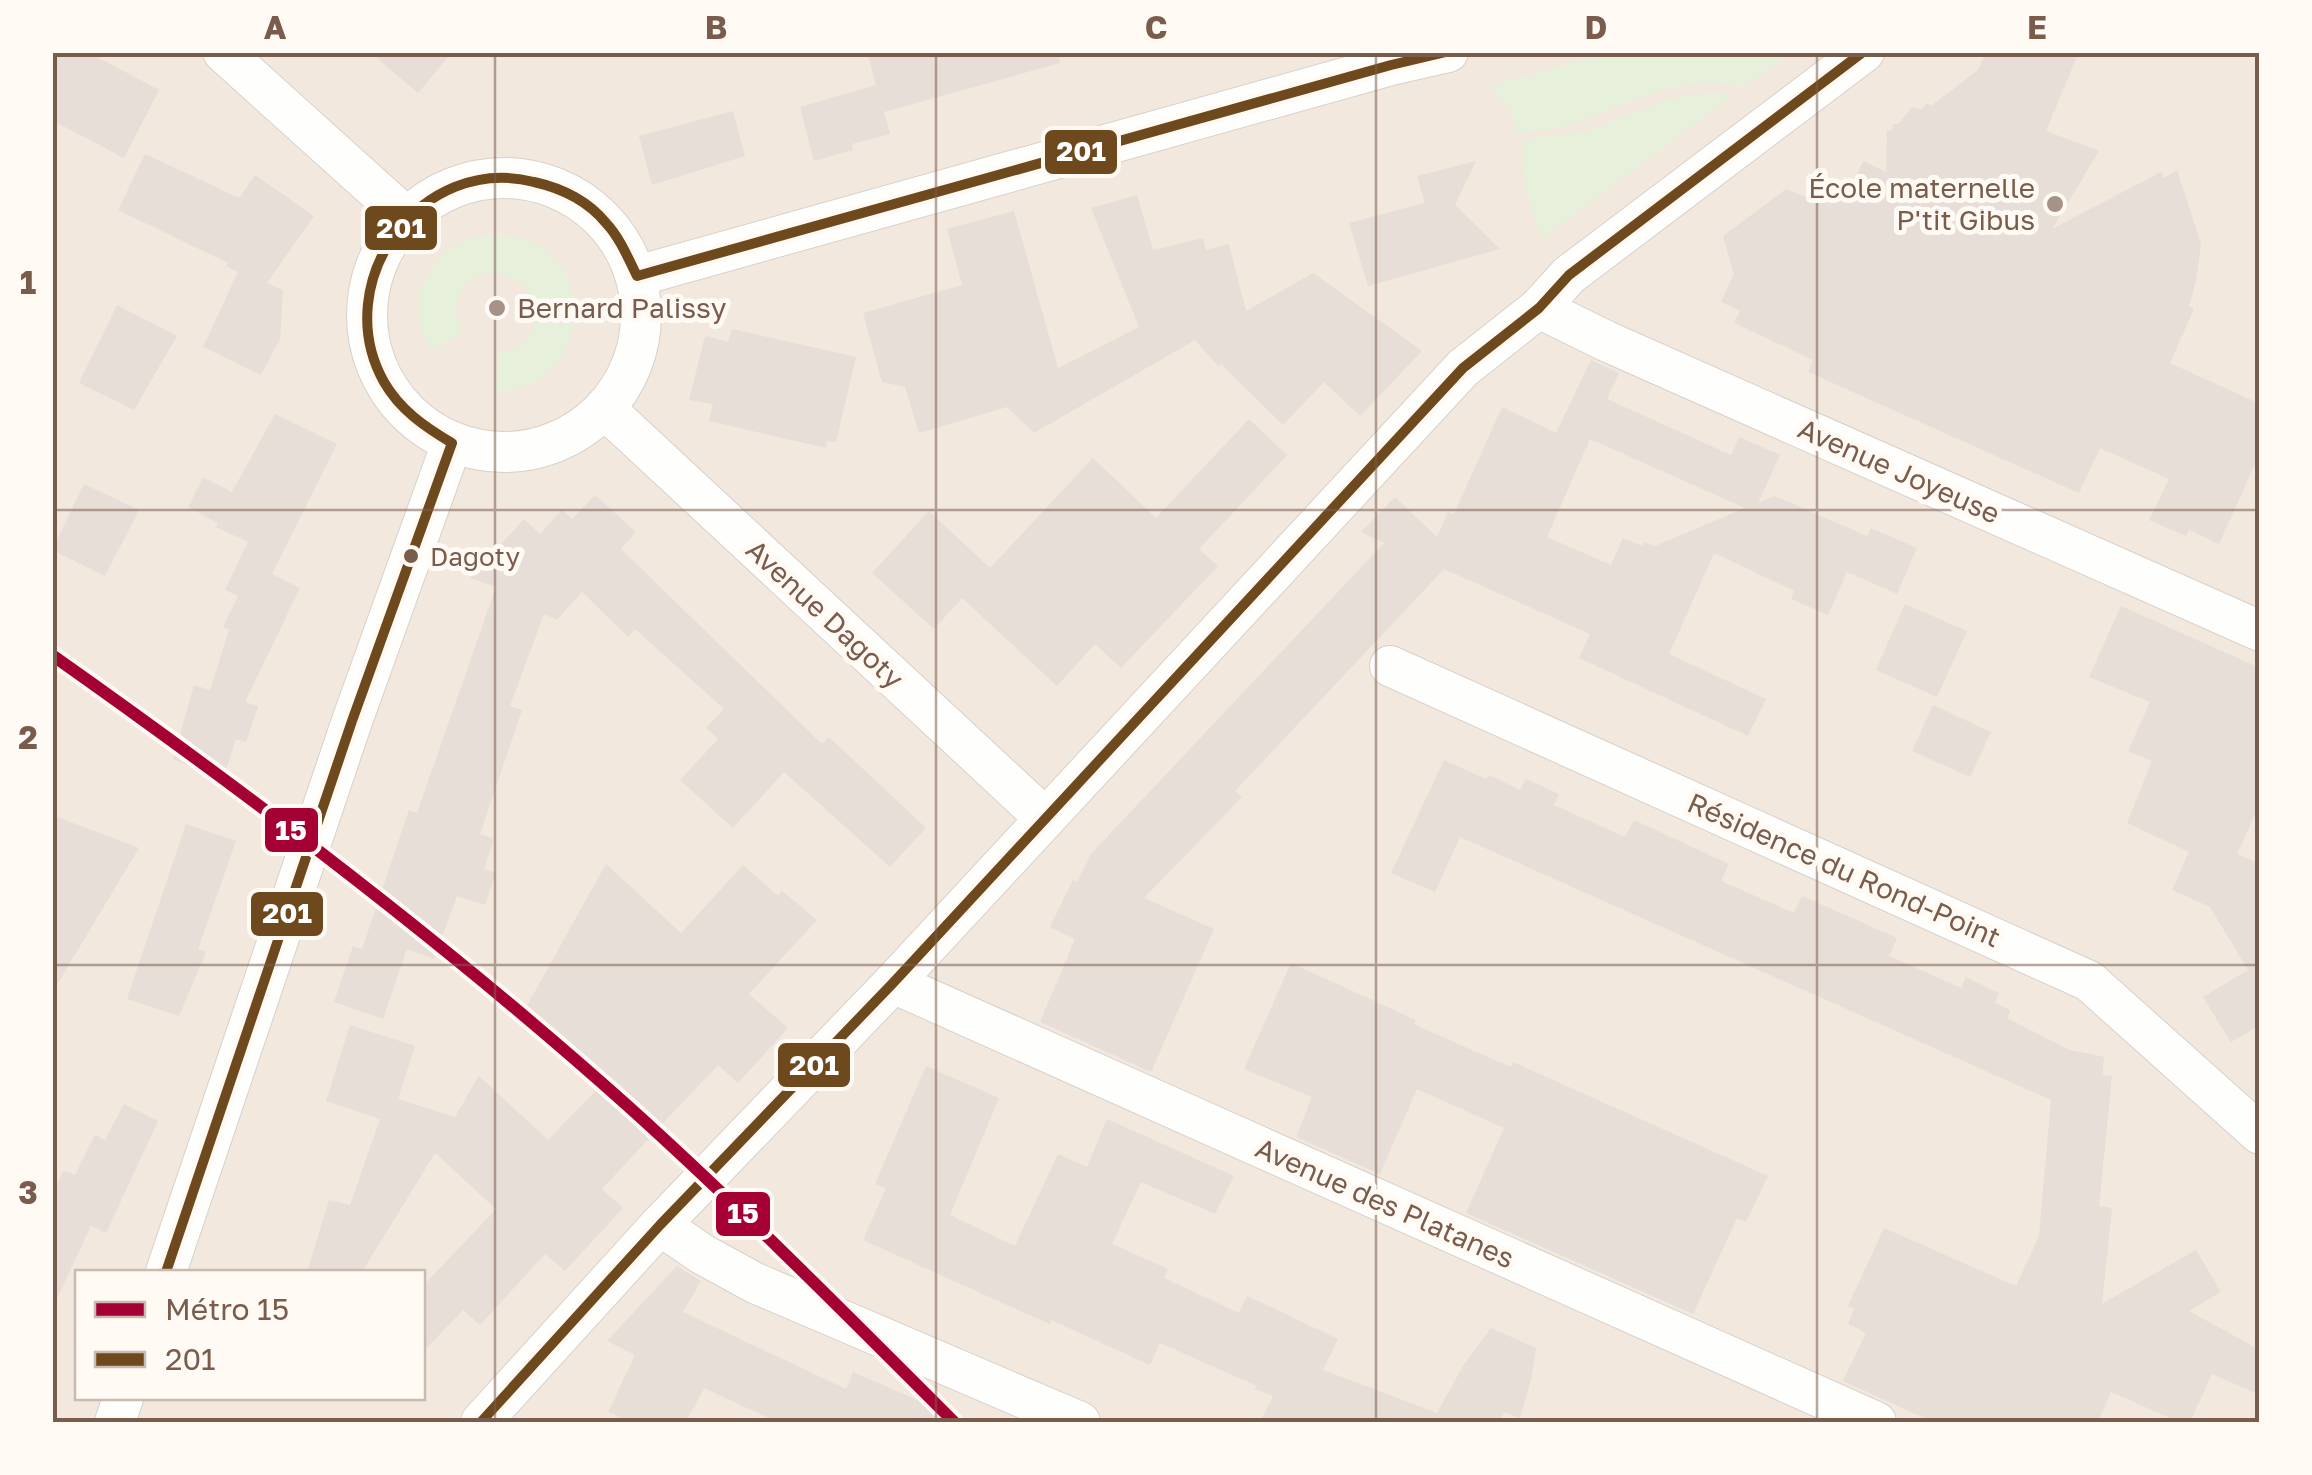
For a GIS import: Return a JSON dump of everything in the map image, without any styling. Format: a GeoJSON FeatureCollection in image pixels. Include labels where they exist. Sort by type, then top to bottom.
{"type":"FeatureCollection","features":[{"type":"Feature","properties":{"kind":"street"},"geometry":{"type":"LineString","coordinates":[[223,52],[406,218]]}},
{"type":"Feature","properties":{"kind":"street"},"geometry":{"type":"LineString","coordinates":[[637,276],[1390,59],[1448,52]]}},
{"type":"Feature","properties":{"kind":"street"},"geometry":{"type":"LineString","coordinates":[[481,1422],[660,1225],[893,983],[1463,368],[1539,308],[1569,275],[1864,52]]}},
{"type":"Feature","properties":{"kind":"street"},"geometry":{"type":"LineString","coordinates":[[485,177],[530,178],[559,187],[597,212],[622,242],[637,276],[642,311],[638,346],[626,380],[605,409],[570,436],[526,451],[497,453],[452,443],[423,426],[383,381],[373,356],[367,326],[370,282],[384,247],[406,218],[442,190],[485,177]]}},
{"type":"Feature","properties":{"kind":"street","name":"Avenue Joyeuse"},"geometry":{"type":"LineString","coordinates":[[1539,308],[2260,631]]}},
{"type":"Feature","properties":{"kind":"street","name":"Avenue Dagoty"},"geometry":{"type":"LineString","coordinates":[[605,409],[1045,818]]}},
{"type":"Feature","properties":{"kind":"street"},"geometry":{"type":"LineString","coordinates":[[167,1270],[352,721],[452,443]]}},
{"type":"Feature","properties":{"kind":"street","name":"Résidence du Rond-Point"},"geometry":{"type":"LineString","coordinates":[[1390,666],[2089,981],[2260,1134]]}},
{"type":"Feature","properties":{"kind":"street","name":"Avenue des Platanes"},"geometry":{"type":"LineString","coordinates":[[893,983],[1876,1422]]}},
{"type":"Feature","properties":{"kind":"street"},"geometry":{"type":"LineString","coordinates":[[660,1225],[755,1283],[1080,1422]]}},
{"type":"Feature","properties":{"kind":"shaded area"},"geometry":{"type":"Polygon","coordinates":[[[52,53],[2259,53],[2259,1422],[53,1422],[52,53]]]}},
{"type":"Feature","properties":{"kind":"green space"},"geometry":{"type":"Polygon","coordinates":[[[1612,53],[1790,53],[1743,88],[1714,83],[1685,85],[1546,130],[1517,133],[1510,110],[1489,85],[1612,53]]]}},
{"type":"Feature","properties":{"kind":"green space"},"geometry":{"type":"Polygon","coordinates":[[[1715,91],[1732,96],[1542,239],[1525,187],[1522,140],[1590,130],[1667,100],[1715,91]]]}},
{"type":"Feature","properties":{"kind":"green space"},"geometry":{"type":"Polygon","coordinates":[[[502,234],[539,246],[560,265],[571,287],[575,311],[571,336],[561,358],[544,376],[522,388],[495,392],[499,352],[524,342],[534,321],[537,303],[523,285],[507,275],[491,273],[477,277],[465,286],[458,299],[456,315],[462,333],[429,351],[418,304],[429,274],[451,248],[468,239],[502,234]]]}},
{"type":"Feature","properties":{"kind":"building"},"geometry":{"type":"Polygon","coordinates":[[[52,52],[88,52],[159,90],[124,158],[52,120],[52,52]]]}},
{"type":"Feature","properties":{"kind":"building"},"geometry":{"type":"Polygon","coordinates":[[[370,52],[452,52],[418,93],[370,52]]]}},
{"type":"Feature","properties":{"kind":"building"},"geometry":{"type":"Polygon","coordinates":[[[867,52],[1059,52],[1060,63],[884,112],[890,134],[852,144],[853,150],[814,161],[800,107],[876,85],[867,52]]]}},
{"type":"Feature","properties":{"kind":"building"},"geometry":{"type":"Polygon","coordinates":[[[1986,52],[2079,52],[2046,131],[2099,151],[2052,229],[2161,172],[2164,178],[2177,170],[2201,244],[2189,306],[2194,309],[2170,363],[2260,404],[2260,453],[2219,544],[2189,530],[2186,536],[2149,520],[2169,479],[2100,448],[2079,493],[1808,372],[1813,360],[1734,323],[1740,311],[1721,302],[1734,274],[1723,236],[1786,189],[1805,197],[1813,182],[1847,197],[1863,161],[1886,172],[1887,130],[1892,131],[1893,124],[1898,124],[1912,107],[1922,109],[1927,103],[1931,106],[1978,70],[1986,52]]]}},
{"type":"Feature","properties":{"kind":"building"},"geometry":{"type":"Polygon","coordinates":[[[733,111],[745,156],[652,185],[639,136],[733,111]]]}},
{"type":"Feature","properties":{"kind":"building"},"geometry":{"type":"Polygon","coordinates":[[[145,154],[239,198],[255,175],[314,216],[267,283],[283,290],[280,339],[261,375],[203,347],[238,272],[226,266],[228,263],[118,210],[145,154]]]}},
{"type":"Feature","properties":{"kind":"building"},"geometry":{"type":"Polygon","coordinates":[[[1476,161],[1455,205],[1500,249],[1368,286],[1349,223],[1425,203],[1417,176],[1476,161]]]}},
{"type":"Feature","properties":{"kind":"building"},"geometry":{"type":"Polygon","coordinates":[[[1137,195],[1153,250],[1203,238],[1206,250],[1229,244],[1246,311],[1313,273],[1422,351],[1360,416],[1324,382],[1283,425],[1195,340],[1034,433],[1007,407],[919,433],[905,387],[882,382],[863,313],[962,285],[947,229],[1014,211],[1058,368],[1139,327],[1091,208],[1137,195]]]}},
{"type":"Feature","properties":{"kind":"building"},"geometry":{"type":"Polygon","coordinates":[[[117,305],[177,336],[134,410],[79,383],[117,305]]]}},
{"type":"Feature","properties":{"kind":"building"},"geometry":{"type":"Polygon","coordinates":[[[732,329],[856,357],[836,442],[827,441],[826,448],[709,421],[713,404],[689,400],[705,336],[728,342],[732,329]]]}},
{"type":"Feature","properties":{"kind":"building"},"geometry":{"type":"Polygon","coordinates":[[[1591,360],[1619,373],[1607,399],[1731,455],[1739,437],[1780,455],[1758,503],[1775,496],[1867,536],[1871,528],[1917,548],[1897,594],[1847,572],[1828,615],[1791,599],[1794,591],[1714,553],[1669,654],[1766,699],[1748,736],[1579,658],[1590,634],[1444,569],[1235,791],[1242,797],[1144,898],[1214,929],[1151,1072],[1040,1022],[1075,939],[1050,927],[1073,880],[1077,882],[1090,855],[1384,543],[1361,532],[1395,497],[1437,537],[1448,512],[1454,514],[1502,407],[1556,433],[1591,360]],[[1590,439],[1547,537],[1611,565],[1623,538],[1642,546],[1644,542],[1655,546],[1745,508],[1590,439]]]}},
{"type":"Feature","properties":{"kind":"building"},"geometry":{"type":"Polygon","coordinates":[[[275,414],[337,444],[272,574],[300,588],[245,702],[258,706],[246,742],[236,739],[222,782],[173,759],[194,685],[210,690],[229,630],[223,627],[238,596],[225,590],[248,542],[216,527],[218,523],[188,507],[203,477],[232,492],[275,414]]]}},
{"type":"Feature","properties":{"kind":"building"},"geometry":{"type":"Polygon","coordinates":[[[1249,419],[1287,455],[1199,549],[1218,566],[1121,668],[1095,644],[1057,686],[962,598],[934,629],[872,573],[929,511],[990,568],[1093,458],[1156,518],[1249,419]]]}},
{"type":"Feature","properties":{"kind":"building"},"geometry":{"type":"Polygon","coordinates":[[[84,484],[139,510],[105,576],[52,550],[84,484]]]}},
{"type":"Feature","properties":{"kind":"building"},"geometry":{"type":"Polygon","coordinates":[[[595,495],[636,532],[621,549],[822,744],[829,737],[926,828],[890,867],[784,772],[733,828],[680,780],[718,739],[706,728],[724,709],[635,629],[628,637],[582,592],[557,620],[544,614],[510,706],[522,710],[480,834],[494,839],[484,869],[496,873],[485,905],[457,896],[434,959],[407,949],[383,1019],[334,1002],[353,946],[362,949],[409,810],[417,813],[496,587],[470,578],[524,519],[540,534],[562,510],[572,519],[595,495]]]}},
{"type":"Feature","properties":{"kind":"building"},"geometry":{"type":"Polygon","coordinates":[[[1905,604],[1967,631],[1937,697],[1876,670],[1905,604]]]}},
{"type":"Feature","properties":{"kind":"building"},"geometry":{"type":"Polygon","coordinates":[[[2121,606],[2260,668],[2260,803],[2237,854],[2260,864],[2260,1025],[2231,1042],[2203,997],[2248,970],[2210,907],[2172,890],[2189,852],[2127,823],[2152,761],[2128,751],[2150,702],[2089,677],[2121,606]]]}},
{"type":"Feature","properties":{"kind":"building"},"geometry":{"type":"Polygon","coordinates":[[[1933,705],[1991,732],[1970,777],[1912,751],[1933,705]]]}},
{"type":"Feature","properties":{"kind":"building"},"geometry":{"type":"Polygon","coordinates":[[[1444,760],[1520,790],[1526,779],[1559,794],[1554,805],[1625,837],[1634,820],[1729,864],[1721,881],[1794,913],[1802,896],[1897,938],[1889,956],[1961,988],[1966,977],[1999,993],[1995,1003],[2010,1010],[2007,1018],[2070,1050],[2104,1057],[2102,1075],[2112,1076],[2099,1206],[2112,1208],[2102,1304],[2196,1250],[2221,1292],[2189,1311],[2260,1350],[2260,1395],[2212,1374],[2190,1422],[2179,1422],[2111,1392],[2098,1422],[1933,1422],[1843,1381],[1866,1333],[1848,1324],[1854,1309],[1848,1306],[1884,1228],[2016,1286],[2039,1236],[2051,1100],[1460,837],[1435,892],[1391,873],[1444,760]]]}},
{"type":"Feature","properties":{"kind":"building"},"geometry":{"type":"Polygon","coordinates":[[[52,815],[139,848],[52,993],[52,815]]]}},
{"type":"Feature","properties":{"kind":"building"},"geometry":{"type":"Polygon","coordinates":[[[186,824],[236,841],[198,949],[206,952],[179,1016],[127,999],[186,824]]]}},
{"type":"Feature","properties":{"kind":"building"},"geometry":{"type":"Polygon","coordinates":[[[606,864],[681,933],[743,865],[778,896],[782,891],[817,920],[749,994],[788,1028],[738,1083],[718,1065],[602,1189],[623,1208],[565,1271],[545,1254],[480,1325],[463,1310],[425,1350],[425,1284],[496,1209],[435,1153],[363,1270],[308,1270],[329,1200],[350,1205],[380,1119],[326,1101],[350,1025],[415,1046],[398,1099],[455,1117],[479,1076],[548,1140],[603,1083],[524,1011],[606,864]]]}},
{"type":"Feature","properties":{"kind":"building"},"geometry":{"type":"Polygon","coordinates":[[[1291,963],[1416,1020],[1414,1024],[1447,1039],[1511,1067],[1513,1062],[1768,1176],[1746,1222],[1737,1218],[1693,1314],[1466,1213],[1504,1128],[1417,1089],[1380,1174],[1296,1137],[1312,1097],[1244,1069],[1291,963]]]}},
{"type":"Feature","properties":{"kind":"building"},"geometry":{"type":"Polygon","coordinates":[[[926,1066],[999,1098],[950,1215],[1015,1246],[1058,1154],[1087,1167],[1107,1119],[1234,1176],[1215,1214],[1141,1182],[1112,1244],[1168,1269],[1164,1278],[1239,1313],[1247,1296],[1338,1339],[1323,1370],[1437,1413],[1463,1366],[1491,1328],[1536,1348],[1520,1418],[1504,1412],[1500,1422],[1260,1422],[1273,1396],[1255,1389],[1257,1386],[1160,1343],[1150,1365],[863,1240],[886,1188],[875,1184],[926,1066]]]}},
{"type":"Feature","properties":{"kind":"building"},"geometry":{"type":"Polygon","coordinates":[[[124,1104],[158,1121],[106,1233],[91,1226],[52,1309],[52,1192],[64,1170],[75,1175],[95,1135],[105,1140],[124,1104]]]}},
{"type":"Feature","properties":{"kind":"building"},"geometry":{"type":"Polygon","coordinates":[[[677,1266],[701,1281],[683,1312],[846,1389],[853,1372],[968,1422],[777,1422],[704,1388],[686,1422],[630,1422],[608,1412],[635,1355],[607,1341],[677,1266]]]}},
{"type":"Feature","properties":{"kind":"metro line","name":"15"},"geometry":{"type":"LineString","coordinates":[[52,655],[201,762],[490,987],[712,1184],[954,1422]]}},
{"type":"Feature","properties":{"kind":"transit line","name":"201"},"geometry":{"type":"LineString","coordinates":[[167,1270],[352,721],[452,443],[398,401],[384,382],[370,344],[368,304],[377,267],[396,234],[422,206],[455,187],[493,178],[544,185],[564,192],[599,215],[620,242],[637,276],[1446,52]]}},
{"type":"Feature","properties":{"kind":"transit line","name":"201"},"geometry":{"type":"LineString","coordinates":[[481,1422],[660,1225],[893,983],[1463,368],[1539,308],[1569,275],[1863,52]]}},
{"type":"Feature","properties":{"kind":"place","name":"École maternelle P'tit Gibus"},"geometry":{"type":"Point","coordinates":[2055,204]}},
{"type":"Feature","properties":{"kind":"place","name":"Bernard Palissy"},"geometry":{"type":"Point","coordinates":[497,308]}},
{"type":"Feature","properties":{"kind":"place","name":"Dagoty"},"geometry":{"type":"Point","coordinates":[411,556]}}]}
